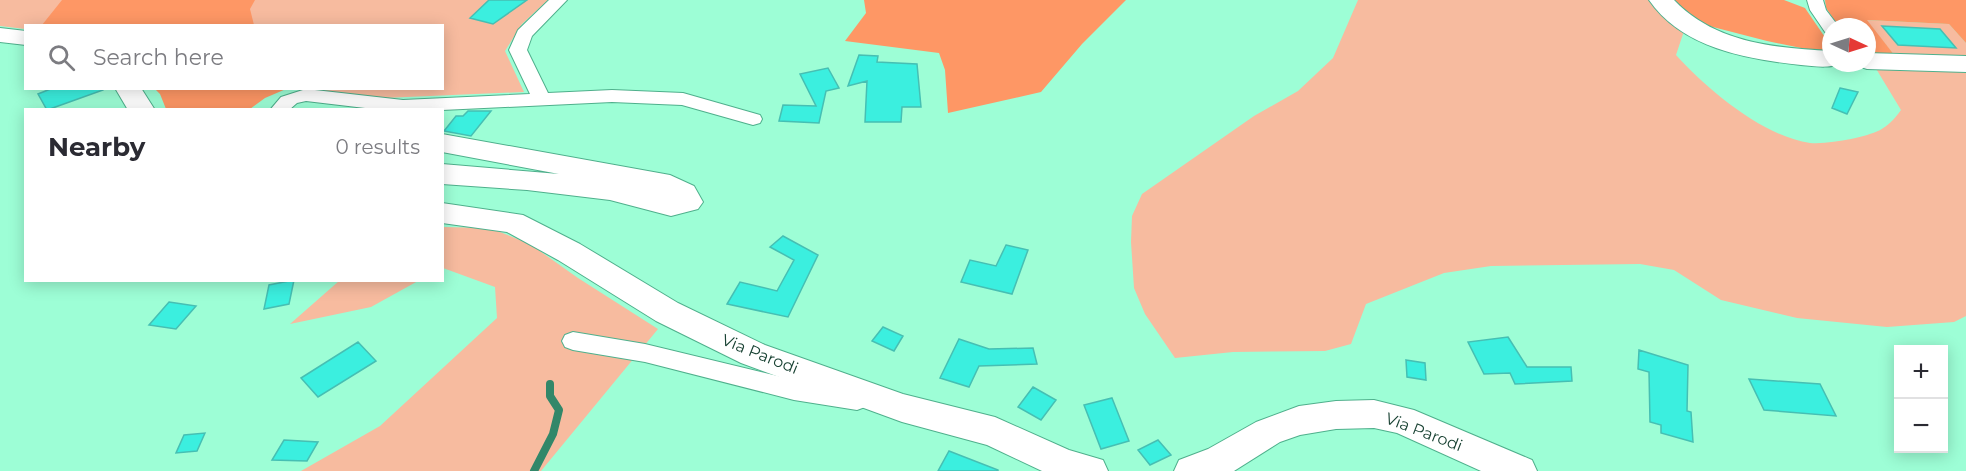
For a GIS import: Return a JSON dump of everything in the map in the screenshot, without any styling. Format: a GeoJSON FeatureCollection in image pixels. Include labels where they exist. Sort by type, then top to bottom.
{"type":"FeatureCollection","features":[{"type":"Feature","properties":{"kind":"street"},"geometry":{"type":"LineString","coordinates":[[542,99],[518,50],[524,34],[559,0]]}},
{"type":"Feature","properties":{"kind":"street"},"geometry":{"type":"LineString","coordinates":[[1661,0],[1670,13],[1681,22],[1714,38],[1758,50],[1822,58]]}},
{"type":"Feature","properties":{"kind":"street"},"geometry":{"type":"LineString","coordinates":[[1815,0],[1824,18]]}},
{"type":"Feature","properties":{"kind":"street"},"geometry":{"type":"LineString","coordinates":[[0,35],[24,38]]}},
{"type":"Feature","properties":{"kind":"street"},"geometry":{"type":"LineString","coordinates":[[1876,60],[1966,64]]}},
{"type":"Feature","properties":{"kind":"street"},"geometry":{"type":"LineString","coordinates":[[129,90],[141,108]]}},
{"type":"Feature","properties":{"kind":"street"},"geometry":{"type":"LineString","coordinates":[[280,108],[293,97],[306,95],[403,106],[612,96],[683,99],[753,119]]}},
{"type":"Feature","properties":{"kind":"street"},"geometry":{"type":"LineString","coordinates":[[444,143],[670,185],[684,193],[688,202],[681,206],[670,206],[610,190],[527,180],[444,174]]}},
{"type":"Feature","properties":{"kind":"street","name":"Via Parodi"},"geometry":{"type":"LineString","coordinates":[[444,213],[513,222],[568,252],[667,312],[736,345],[902,408],[995,432],[1071,469]]}},
{"type":"Feature","properties":{"kind":"street"},"geometry":{"type":"LineString","coordinates":[[573,341],[645,353],[794,390],[902,408]]}},
{"type":"Feature","properties":{"kind":"street","name":"Via Parodi"},"geometry":{"type":"LineString","coordinates":[[1192,471],[1221,460],[1268,432],[1299,421],[1336,415],[1374,414],[1402,420],[1519,471]]}},
{"type":"Feature","properties":{"kind":"shaded area"},"geometry":{"type":"Polygon","coordinates":[[[0,0],[548,0],[522,24],[505,51],[524,92],[384,98],[312,90],[444,90],[444,24],[24,24],[24,29],[0,26],[0,0]]]}},
{"type":"Feature","properties":{"kind":"shaded area"},"geometry":{"type":"Polygon","coordinates":[[[62,0],[255,0],[250,9],[254,24],[43,24],[62,0]]]}},
{"type":"Feature","properties":{"kind":"shaded area"},"geometry":{"type":"Polygon","coordinates":[[[864,0],[1126,0],[1082,44],[1041,92],[948,113],[945,70],[939,53],[845,41],[866,13],[864,0]]]}},
{"type":"Feature","properties":{"kind":"shaded area"},"geometry":{"type":"Polygon","coordinates":[[[1358,0],[1652,0],[1684,31],[1676,55],[1703,82],[1755,121],[1792,139],[1810,143],[1867,135],[1885,127],[1896,117],[1901,110],[1876,67],[1966,72],[1966,316],[1954,322],[1887,327],[1797,318],[1721,300],[1674,270],[1640,264],[1491,266],[1444,273],[1366,304],[1351,344],[1325,351],[1233,352],[1175,358],[1145,314],[1134,288],[1132,216],[1142,194],[1254,116],[1298,91],[1333,58],[1358,0]]]}},
{"type":"Feature","properties":{"kind":"shaded area"},"geometry":{"type":"Polygon","coordinates":[[[1670,0],[1784,0],[1805,8],[1822,33],[1822,50],[1767,41],[1686,18],[1670,0]]]}},
{"type":"Feature","properties":{"kind":"shaded area"},"geometry":{"type":"Polygon","coordinates":[[[1825,0],[1966,0],[1966,43],[1949,24],[1876,20],[1876,18],[1833,18],[1826,8],[1825,0]]]}},
{"type":"Feature","properties":{"kind":"shaded area"},"geometry":{"type":"Polygon","coordinates":[[[1876,20],[1949,24],[1966,43],[1966,58],[1895,56],[1876,32],[1876,20]]]}},
{"type":"Feature","properties":{"kind":"shaded area"},"geometry":{"type":"Polygon","coordinates":[[[1876,32],[1895,56],[1876,55],[1876,32]]]}},
{"type":"Feature","properties":{"kind":"shaded area"},"geometry":{"type":"Polygon","coordinates":[[[156,90],[284,90],[265,98],[251,108],[166,108],[156,90]]]}},
{"type":"Feature","properties":{"kind":"shaded area"},"geometry":{"type":"Polygon","coordinates":[[[444,227],[490,228],[530,244],[658,329],[541,471],[301,471],[380,426],[497,318],[495,287],[444,268],[444,227]]]}},
{"type":"Feature","properties":{"kind":"shaded area"},"geometry":{"type":"Polygon","coordinates":[[[338,282],[416,282],[371,307],[290,324],[338,282]]]}},
{"type":"Feature","properties":{"kind":"building"},"geometry":{"type":"Polygon","coordinates":[[[489,0],[527,0],[493,24],[470,18],[489,0]]]}},
{"type":"Feature","properties":{"kind":"building"},"geometry":{"type":"Polygon","coordinates":[[[1882,26],[1940,29],[1956,48],[1898,45],[1882,26]]]}},
{"type":"Feature","properties":{"kind":"building"},"geometry":{"type":"Polygon","coordinates":[[[859,55],[878,56],[877,62],[917,64],[921,107],[902,107],[901,122],[865,122],[867,81],[848,86],[859,55]]]}},
{"type":"Feature","properties":{"kind":"building"},"geometry":{"type":"Polygon","coordinates":[[[828,68],[839,88],[826,91],[819,123],[779,121],[783,105],[816,106],[800,74],[828,68]]]}},
{"type":"Feature","properties":{"kind":"building"},"geometry":{"type":"Polygon","coordinates":[[[1840,88],[1858,92],[1847,114],[1832,108],[1840,88]]]}},
{"type":"Feature","properties":{"kind":"building"},"geometry":{"type":"Polygon","coordinates":[[[48,90],[103,90],[53,108],[46,108],[38,94],[48,90]]]}},
{"type":"Feature","properties":{"kind":"building"},"geometry":{"type":"Polygon","coordinates":[[[468,111],[491,111],[471,136],[444,131],[456,116],[463,116],[468,111]]]}},
{"type":"Feature","properties":{"kind":"building"},"geometry":{"type":"Polygon","coordinates":[[[783,236],[818,255],[788,317],[727,304],[740,282],[777,291],[794,260],[770,247],[783,236]]]}},
{"type":"Feature","properties":{"kind":"building"},"geometry":{"type":"Polygon","coordinates":[[[1006,245],[1028,250],[1012,294],[961,282],[970,260],[996,266],[1006,245]]]}},
{"type":"Feature","properties":{"kind":"building"},"geometry":{"type":"Polygon","coordinates":[[[294,282],[289,304],[264,309],[269,285],[294,282]]]}},
{"type":"Feature","properties":{"kind":"building"},"geometry":{"type":"Polygon","coordinates":[[[169,302],[196,306],[176,329],[149,325],[169,302]]]}},
{"type":"Feature","properties":{"kind":"building"},"geometry":{"type":"Polygon","coordinates":[[[883,327],[903,336],[894,351],[872,341],[883,327]]]}},
{"type":"Feature","properties":{"kind":"building"},"geometry":{"type":"Polygon","coordinates":[[[1508,337],[1527,367],[1571,367],[1572,381],[1515,384],[1510,373],[1484,374],[1468,342],[1508,337]]]}},
{"type":"Feature","properties":{"kind":"building"},"geometry":{"type":"Polygon","coordinates":[[[959,339],[989,349],[1033,348],[1037,364],[979,366],[969,387],[940,378],[959,339]]]}},
{"type":"Feature","properties":{"kind":"building"},"geometry":{"type":"Polygon","coordinates":[[[358,342],[376,361],[318,397],[301,378],[358,342]]]}},
{"type":"Feature","properties":{"kind":"building"},"geometry":{"type":"Polygon","coordinates":[[[1639,350],[1688,365],[1687,411],[1691,412],[1693,442],[1661,433],[1661,425],[1650,422],[1649,372],[1638,369],[1639,350]]]}},
{"type":"Feature","properties":{"kind":"building"},"geometry":{"type":"Polygon","coordinates":[[[1406,360],[1425,363],[1426,380],[1407,377],[1406,360]]]}},
{"type":"Feature","properties":{"kind":"building"},"geometry":{"type":"Polygon","coordinates":[[[1749,379],[1820,384],[1836,416],[1764,410],[1749,379]]]}},
{"type":"Feature","properties":{"kind":"building"},"geometry":{"type":"Polygon","coordinates":[[[1033,387],[1056,400],[1041,420],[1018,407],[1033,387]]]}},
{"type":"Feature","properties":{"kind":"building"},"geometry":{"type":"Polygon","coordinates":[[[1112,398],[1129,441],[1101,449],[1084,405],[1112,398]]]}},
{"type":"Feature","properties":{"kind":"building"},"geometry":{"type":"Polygon","coordinates":[[[205,433],[197,451],[176,453],[184,435],[205,433]]]}},
{"type":"Feature","properties":{"kind":"building"},"geometry":{"type":"Polygon","coordinates":[[[284,440],[318,442],[307,461],[272,460],[284,440]]]}},
{"type":"Feature","properties":{"kind":"building"},"geometry":{"type":"Polygon","coordinates":[[[1158,440],[1171,455],[1150,465],[1138,450],[1158,440]]]}},
{"type":"Feature","properties":{"kind":"building"},"geometry":{"type":"Polygon","coordinates":[[[949,451],[998,470],[998,471],[938,471],[949,451]]]}},
{"type":"Feature","properties":{"kind":"waterway"},"geometry":{"type":"LineString","coordinates":[[534,471],[553,434],[559,410],[550,396],[550,384]]}}]}
